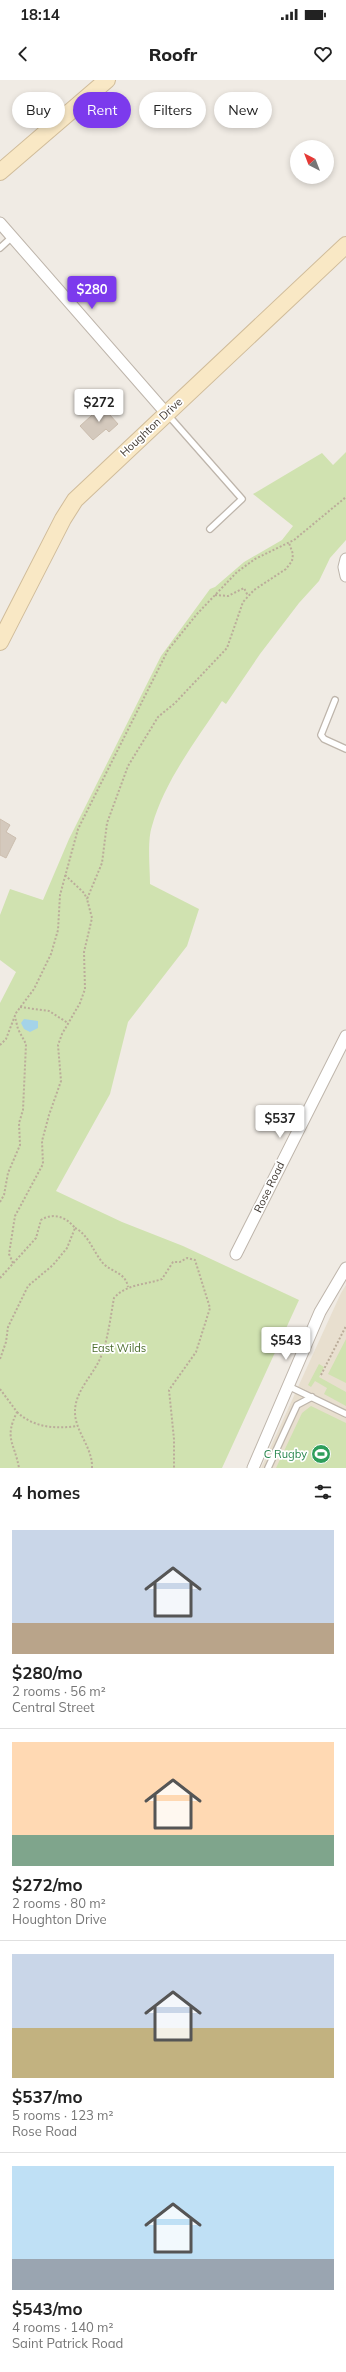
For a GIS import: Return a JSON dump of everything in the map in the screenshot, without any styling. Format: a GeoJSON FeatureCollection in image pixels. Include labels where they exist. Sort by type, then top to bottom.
{"type":"FeatureCollection","features":[{"type":"Feature","properties":{"kind":"street"},"geometry":{"type":"LineString","coordinates":[[0,172],[107,80]]}},
{"type":"Feature","properties":{"kind":"street"},"geometry":{"type":"LineString","coordinates":[[0,223],[166,413]]}},
{"type":"Feature","properties":{"kind":"street","name":"Houghton Drive"},"geometry":{"type":"LineString","coordinates":[[0,642],[63,519],[75,500],[346,245]]}},
{"type":"Feature","properties":{"kind":"street"},"geometry":{"type":"LineString","coordinates":[[346,559],[344,567],[346,576]]}},
{"type":"Feature","properties":{"kind":"street","name":"Rose Road"},"geometry":{"type":"LineString","coordinates":[[236,1254],[346,1036]]}},
{"type":"Feature","properties":{"kind":"street"},"geometry":{"type":"LineString","coordinates":[[253,1468],[320,1312],[346,1268]]}},
{"type":"Feature","properties":{"kind":"lane"},"geometry":{"type":"LineString","coordinates":[[0,248],[12,237]]}},
{"type":"Feature","properties":{"kind":"lane"},"geometry":{"type":"LineString","coordinates":[[166,413],[242,498],[210,529]]}},
{"type":"Feature","properties":{"kind":"lane"},"geometry":{"type":"LineString","coordinates":[[335,700],[321,735],[324,739],[346,749]]}},
{"type":"Feature","properties":{"kind":"lane"},"geometry":{"type":"LineString","coordinates":[[288,1386],[346,1414]]}},
{"type":"Feature","properties":{"kind":"lane"},"geometry":{"type":"LineString","coordinates":[[268,1468],[297,1405],[312,1397]]}},
{"type":"Feature","properties":{"kind":"path"},"geometry":{"type":"LineString","coordinates":[[0,1045],[6,1039],[14,1017],[34,988],[55,943],[65,875],[78,829],[168,650],[214,595],[237,572],[255,559],[289,543],[346,497]]}},
{"type":"Feature","properties":{"kind":"path"},"geometry":{"type":"LineString","coordinates":[[87,899],[102,863],[108,823],[128,766],[158,717],[175,703],[227,648],[238,612],[248,596],[254,590],[286,569],[292,561],[293,554],[289,543]]}},
{"type":"Feature","properties":{"kind":"path"},"geometry":{"type":"LineString","coordinates":[[214,595],[228,596],[244,588],[248,596]]}},
{"type":"Feature","properties":{"kind":"path"},"geometry":{"type":"LineString","coordinates":[[13,1263],[9,1254],[12,1226],[15,1216],[43,1164],[44,1136],[61,1081],[58,1045],[68,1023],[80,1003],[85,990],[84,952],[92,918],[84,892],[65,875]]}},
{"type":"Feature","properties":{"kind":"path"},"geometry":{"type":"LineString","coordinates":[[20,1007],[49,1011],[68,1023]]}},
{"type":"Feature","properties":{"kind":"path"},"geometry":{"type":"LineString","coordinates":[[0,1202],[4,1195],[8,1173],[20,1145],[19,1123],[23,1110],[26,1044],[18,1029],[14,1017]]}},
{"type":"Feature","properties":{"kind":"path"},"geometry":{"type":"LineString","coordinates":[[0,1278],[36,1238],[41,1220],[47,1217],[59,1216],[68,1220],[75,1228],[82,1232],[106,1266],[124,1277],[128,1287]]}},
{"type":"Feature","properties":{"kind":"path"},"geometry":{"type":"LineString","coordinates":[[0,1359],[6,1342],[8,1327],[28,1286],[53,1265],[67,1248],[75,1228]]}},
{"type":"Feature","properties":{"kind":"path"},"geometry":{"type":"LineString","coordinates":[[92,1468],[89,1449],[78,1426],[75,1411],[77,1398],[99,1360],[114,1298],[119,1291],[128,1287],[162,1279],[173,1262],[180,1262],[187,1258],[195,1260],[210,1308],[196,1352],[169,1390],[174,1439],[174,1468]]}},
{"type":"Feature","properties":{"kind":"path"},"geometry":{"type":"LineString","coordinates":[[321,1375],[346,1326]]}},
{"type":"Feature","properties":{"kind":"path"},"geometry":{"type":"LineString","coordinates":[[0,1389],[22,1417],[44,1426],[54,1428],[78,1426]]}},
{"type":"Feature","properties":{"kind":"path"},"geometry":{"type":"LineString","coordinates":[[17,1412],[10,1427],[9,1437],[15,1448],[19,1468]]}},
{"type":"Feature","properties":{"kind":"shaded area"},"geometry":{"type":"Polygon","coordinates":[[[346,1285],[346,1468],[261,1468],[341,1293],[346,1285]]]}},
{"type":"Feature","properties":{"kind":"green space","name":"East Wilds"},"geometry":{"type":"Polygon","coordinates":[[[346,452],[346,540],[330,558],[319,581],[299,603],[260,654],[226,704],[222,701],[182,761],[158,809],[150,832],[150,884],[199,909],[187,946],[128,1022],[110,1094],[56,1191],[122,1222],[183,1246],[299,1300],[222,1468],[0,1468],[0,1003],[16,972],[0,960],[0,915],[10,889],[43,900],[69,839],[161,656],[210,589],[215,587],[244,562],[282,540],[293,526],[253,494],[322,453],[333,465],[346,452]]]}},
{"type":"Feature","properties":{"kind":"green space"},"geometry":{"type":"Polygon","coordinates":[[[346,1339],[346,1383],[328,1374],[346,1339]]]}},
{"type":"Feature","properties":{"kind":"green space"},"geometry":{"type":"Polygon","coordinates":[[[319,1364],[324,1367],[319,1377],[346,1392],[346,1406],[324,1394],[327,1388],[315,1381],[311,1387],[308,1385],[319,1364]]]}},
{"type":"Feature","properties":{"kind":"green space"},"geometry":{"type":"Polygon","coordinates":[[[311,1406],[346,1423],[346,1468],[276,1468],[302,1413],[311,1406]]]}},
{"type":"Feature","properties":{"kind":"water"},"geometry":{"type":"Polygon","coordinates":[[[24,1019],[38,1021],[38,1028],[30,1032],[24,1029],[21,1023],[24,1019]]]}},
{"type":"Feature","properties":{"kind":"building"},"geometry":{"type":"Polygon","coordinates":[[[102,406],[118,424],[109,432],[106,429],[93,440],[80,426],[102,406]]]}},
{"type":"Feature","properties":{"kind":"building"},"geometry":{"type":"Polygon","coordinates":[[[0,819],[10,825],[6,832],[16,838],[6,858],[0,855],[0,819]]]}},
{"type":"Feature","properties":{"kind":"place","name":"C Rugby"},"geometry":{"type":"Point","coordinates":[321,1454]}}]}
